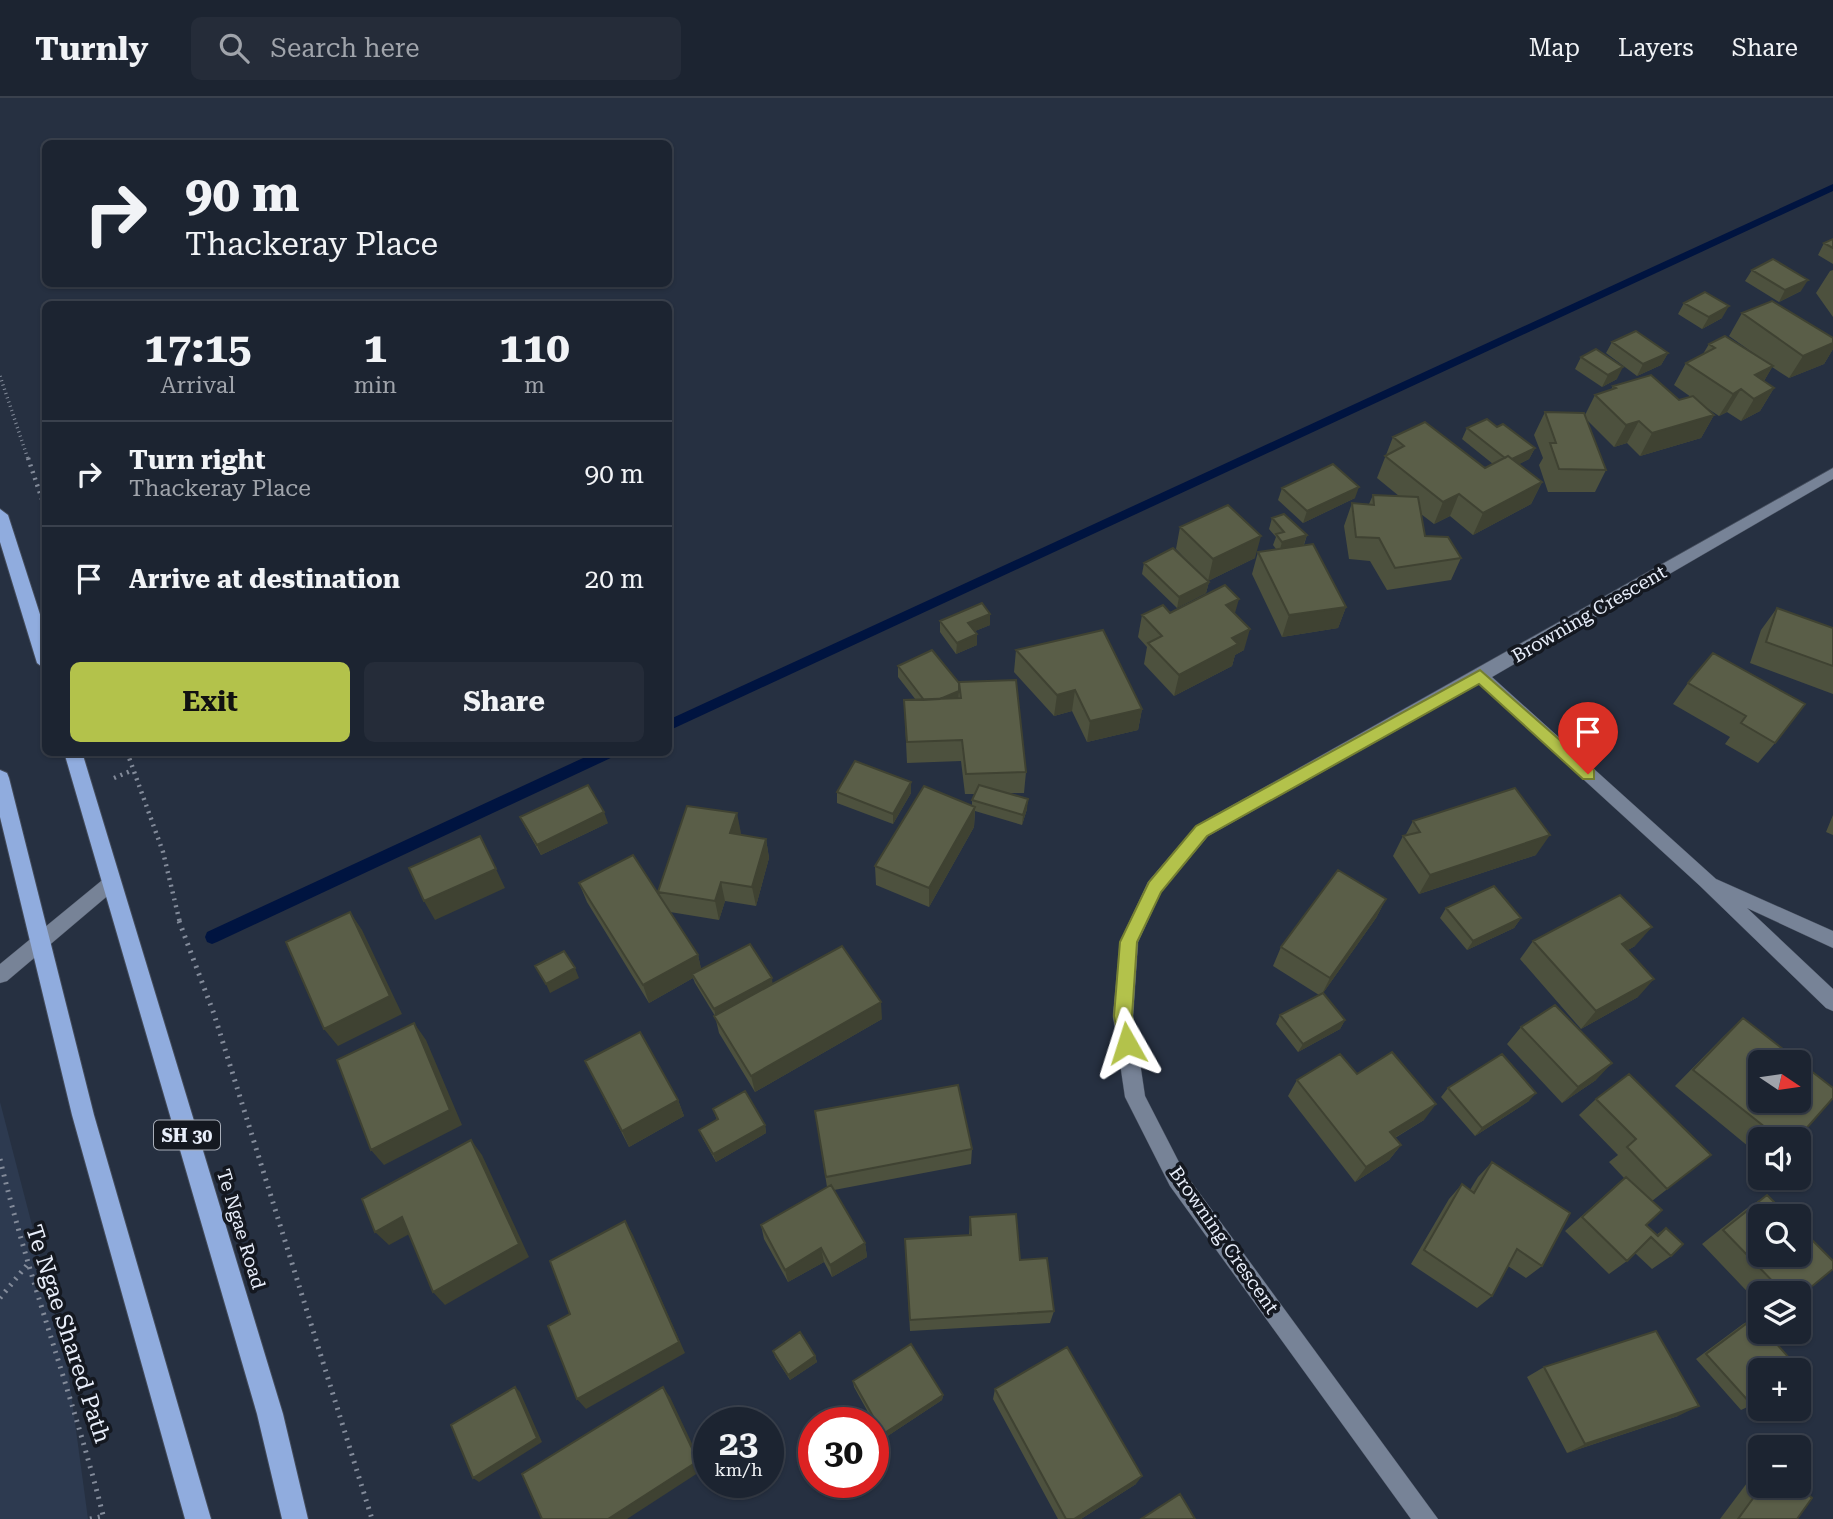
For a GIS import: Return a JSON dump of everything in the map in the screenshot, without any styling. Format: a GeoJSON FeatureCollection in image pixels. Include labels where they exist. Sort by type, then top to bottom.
{"type":"FeatureCollection","features":[{"type":"Feature","properties":{"kind":"highway"},"geometry":{"type":"LineString","coordinates":[[0,515],[42,650]]}},
{"type":"Feature","properties":{"kind":"highway","name":"Te Ngae Road"},"geometry":{"type":"LineString","coordinates":[[74,756],[270,1414],[295,1519]]}},
{"type":"Feature","properties":{"kind":"highway"},"geometry":{"type":"LineString","coordinates":[[0,778],[83,1115],[198,1519]]}},
{"type":"Feature","properties":{"kind":"street","name":"Browning Crescent"},"geometry":{"type":"LineString","coordinates":[[1426,1519],[1177,1178],[1135,1097],[1123,1016],[1129,942],[1154,887],[1202,831],[1480,676],[1833,473]]}},
{"type":"Feature","properties":{"kind":"street"},"geometry":{"type":"LineString","coordinates":[[1480,676],[1705,880],[1833,1002]]}},
{"type":"Feature","properties":{"kind":"street"},"geometry":{"type":"LineString","coordinates":[[1705,880],[1833,940]]}},
{"type":"Feature","properties":{"kind":"street"},"geometry":{"type":"LineString","coordinates":[[0,975],[112,882]]}},
{"type":"Feature","properties":{"kind":"path"},"geometry":{"type":"LineString","coordinates":[[0,376],[42,499]]}},
{"type":"Feature","properties":{"kind":"path"},"geometry":{"type":"LineString","coordinates":[[128,756],[163,852],[177,916],[214,1014],[372,1519]]}},
{"type":"Feature","properties":{"kind":"path","name":"Te Ngae Shared Path"},"geometry":{"type":"LineString","coordinates":[[0,1159],[13,1221],[90,1456],[104,1518]]}},
{"type":"Feature","properties":{"kind":"path"},"geometry":{"type":"LineString","coordinates":[[0,1298],[27,1265]]}},
{"type":"Feature","properties":{"kind":"path"},"geometry":{"type":"LineString","coordinates":[[90,1519],[104,1518]]}},
{"type":"Feature","properties":{"kind":"shaded area"},"geometry":{"type":"Polygon","coordinates":[[[0,1102],[66,1356],[88,1519],[0,1519],[0,1102]]]}},
{"type":"Feature","properties":{"kind":"building"},"geometry":{"type":"Polygon","coordinates":[[[1833,239],[1833,248],[1824,243],[1833,239]]]}},
{"type":"Feature","properties":{"kind":"building"},"geometry":{"type":"Polygon","coordinates":[[[1773,259],[1808,280],[1785,290],[1752,270],[1773,259]]]}},
{"type":"Feature","properties":{"kind":"building"},"geometry":{"type":"Polygon","coordinates":[[[1705,292],[1729,306],[1709,317],[1684,303],[1705,292]]]}},
{"type":"Feature","properties":{"kind":"building"},"geometry":{"type":"Polygon","coordinates":[[[1772,301],[1833,338],[1833,343],[1803,356],[1742,313],[1772,301]]]}},
{"type":"Feature","properties":{"kind":"building"},"geometry":{"type":"Polygon","coordinates":[[[1636,331],[1668,353],[1643,364],[1612,342],[1636,331]]]}},
{"type":"Feature","properties":{"kind":"building"},"geometry":{"type":"Polygon","coordinates":[[[1725,336],[1773,366],[1755,375],[1774,388],[1754,399],[1741,389],[1733,394],[1686,363],[1715,348],[1709,344],[1725,336]]]}},
{"type":"Feature","properties":{"kind":"building"},"geometry":{"type":"Polygon","coordinates":[[[1596,349],[1623,367],[1608,375],[1581,357],[1596,349]]]}},
{"type":"Feature","properties":{"kind":"building"},"geometry":{"type":"Polygon","coordinates":[[[1651,375],[1679,400],[1693,396],[1714,415],[1652,433],[1639,421],[1626,425],[1595,395],[1616,388],[1613,386],[1651,375]]]}},
{"type":"Feature","properties":{"kind":"building"},"geometry":{"type":"Polygon","coordinates":[[[1545,412],[1584,413],[1606,470],[1559,469],[1550,443],[1556,443],[1545,412]]]}},
{"type":"Feature","properties":{"kind":"building"},"geometry":{"type":"Polygon","coordinates":[[[1487,419],[1497,427],[1503,424],[1535,448],[1512,459],[1508,456],[1505,458],[1467,428],[1487,419]]]}},
{"type":"Feature","properties":{"kind":"building"},"geometry":{"type":"Polygon","coordinates":[[[1425,422],[1485,468],[1508,456],[1542,482],[1483,513],[1459,494],[1443,502],[1385,456],[1404,446],[1393,437],[1425,422]]]}},
{"type":"Feature","properties":{"kind":"building"},"geometry":{"type":"Polygon","coordinates":[[[1333,464],[1359,487],[1307,511],[1282,488],[1333,464]]]}},
{"type":"Feature","properties":{"kind":"building"},"geometry":{"type":"Polygon","coordinates":[[[1373,495],[1418,497],[1425,536],[1448,537],[1461,558],[1395,568],[1379,538],[1356,537],[1352,503],[1374,505],[1373,495]]]}},
{"type":"Feature","properties":{"kind":"building"},"geometry":{"type":"Polygon","coordinates":[[[1228,505],[1261,536],[1213,559],[1180,527],[1228,505]]]}},
{"type":"Feature","properties":{"kind":"building"},"geometry":{"type":"Polygon","coordinates":[[[1284,514],[1307,535],[1282,542],[1276,534],[1284,532],[1272,518],[1284,514]]]}},
{"type":"Feature","properties":{"kind":"building"},"geometry":{"type":"Polygon","coordinates":[[[1313,544],[1346,607],[1289,615],[1258,552],[1313,544]]]}},
{"type":"Feature","properties":{"kind":"building"},"geometry":{"type":"Polygon","coordinates":[[[1173,548],[1209,582],[1179,597],[1144,563],[1173,548]]]}},
{"type":"Feature","properties":{"kind":"building"},"geometry":{"type":"Polygon","coordinates":[[[1225,585],[1239,599],[1226,605],[1250,629],[1232,638],[1238,644],[1179,675],[1148,643],[1162,636],[1142,615],[1163,605],[1170,613],[1225,585]]]}},
{"type":"Feature","properties":{"kind":"building"},"geometry":{"type":"Polygon","coordinates":[[[982,603],[990,614],[968,623],[977,634],[957,643],[940,621],[982,603]]]}},
{"type":"Feature","properties":{"kind":"building"},"geometry":{"type":"Polygon","coordinates":[[[1777,608],[1833,628],[1833,666],[1766,642],[1777,608]]]}},
{"type":"Feature","properties":{"kind":"building"},"geometry":{"type":"Polygon","coordinates":[[[1103,630],[1142,709],[1090,721],[1075,690],[1057,695],[1016,650],[1103,630]]]}},
{"type":"Feature","properties":{"kind":"building"},"geometry":{"type":"Polygon","coordinates":[[[932,650],[959,683],[959,691],[940,699],[924,700],[898,666],[932,650]]]}},
{"type":"Feature","properties":{"kind":"building"},"geometry":{"type":"Polygon","coordinates":[[[1713,653],[1805,704],[1775,743],[1741,723],[1746,716],[1688,683],[1713,653]]]}},
{"type":"Feature","properties":{"kind":"building"},"geometry":{"type":"Polygon","coordinates":[[[1016,680],[1026,772],[966,774],[962,740],[907,742],[904,700],[961,698],[959,682],[1016,680]]]}},
{"type":"Feature","properties":{"kind":"building"},"geometry":{"type":"Polygon","coordinates":[[[855,761],[911,782],[893,814],[837,792],[855,761]]]}},
{"type":"Feature","properties":{"kind":"building"},"geometry":{"type":"Polygon","coordinates":[[[588,785],[604,812],[537,845],[520,817],[588,785]]]}},
{"type":"Feature","properties":{"kind":"building"},"geometry":{"type":"Polygon","coordinates":[[[979,785],[1028,799],[1023,815],[972,800],[979,785]]]}},
{"type":"Feature","properties":{"kind":"building"},"geometry":{"type":"Polygon","coordinates":[[[924,786],[975,807],[929,888],[875,866],[924,786]]]}},
{"type":"Feature","properties":{"kind":"building"},"geometry":{"type":"Polygon","coordinates":[[[1515,788],[1550,835],[1430,875],[1403,836],[1420,832],[1413,821],[1515,788]]]}},
{"type":"Feature","properties":{"kind":"building"},"geometry":{"type":"Polygon","coordinates":[[[687,806],[737,813],[730,833],[766,839],[752,887],[721,882],[715,901],[658,892],[687,806]]]}},
{"type":"Feature","properties":{"kind":"building"},"geometry":{"type":"Polygon","coordinates":[[[480,836],[496,869],[424,901],[409,868],[480,836]]]}},
{"type":"Feature","properties":{"kind":"building"},"geometry":{"type":"Polygon","coordinates":[[[633,855],[698,955],[643,985],[579,883],[633,855]]]}},
{"type":"Feature","properties":{"kind":"building"},"geometry":{"type":"Polygon","coordinates":[[[1338,870],[1386,899],[1330,978],[1281,947],[1338,870]]]}},
{"type":"Feature","properties":{"kind":"building"},"geometry":{"type":"Polygon","coordinates":[[[1494,886],[1521,918],[1473,941],[1446,908],[1494,886]]]}},
{"type":"Feature","properties":{"kind":"building"},"geometry":{"type":"Polygon","coordinates":[[[1620,895],[1652,927],[1622,944],[1654,979],[1596,1011],[1533,941],[1620,895]]]}},
{"type":"Feature","properties":{"kind":"building"},"geometry":{"type":"Polygon","coordinates":[[[350,912],[390,996],[324,1029],[286,942],[350,912]]]}},
{"type":"Feature","properties":{"kind":"building"},"geometry":{"type":"Polygon","coordinates":[[[750,944],[772,978],[714,1009],[692,974],[750,944]]]}},
{"type":"Feature","properties":{"kind":"building"},"geometry":{"type":"Polygon","coordinates":[[[842,946],[881,1002],[751,1076],[714,1016],[842,946]]]}},
{"type":"Feature","properties":{"kind":"building"},"geometry":{"type":"Polygon","coordinates":[[[564,951],[575,968],[546,984],[535,966],[564,951]]]}},
{"type":"Feature","properties":{"kind":"building"},"geometry":{"type":"Polygon","coordinates":[[[1323,993],[1345,1020],[1303,1044],[1280,1015],[1323,993]]]}},
{"type":"Feature","properties":{"kind":"building"},"geometry":{"type":"Polygon","coordinates":[[[1555,1005],[1612,1063],[1578,1087],[1521,1027],[1555,1005]]]}},
{"type":"Feature","properties":{"kind":"building"},"geometry":{"type":"Polygon","coordinates":[[[1743,1018],[1784,1050],[1748,1050],[1748,1113],[1811,1113],[1811,1071],[1833,1088],[1833,1098],[1808,1127],[1765,1127],[1693,1070],[1743,1018]]]}},
{"type":"Feature","properties":{"kind":"building"},"geometry":{"type":"Polygon","coordinates":[[[414,1023],[450,1110],[371,1150],[337,1060],[414,1023]]]}},
{"type":"Feature","properties":{"kind":"building"},"geometry":{"type":"Polygon","coordinates":[[[640,1032],[678,1100],[622,1131],[585,1061],[640,1032]]]}},
{"type":"Feature","properties":{"kind":"building"},"geometry":{"type":"Polygon","coordinates":[[[1392,1052],[1436,1104],[1390,1132],[1401,1145],[1366,1167],[1297,1080],[1340,1054],[1357,1074],[1392,1052]]]}},
{"type":"Feature","properties":{"kind":"building"},"geometry":{"type":"Polygon","coordinates":[[[1502,1054],[1536,1093],[1482,1128],[1448,1088],[1502,1054]]]}},
{"type":"Feature","properties":{"kind":"building"},"geometry":{"type":"Polygon","coordinates":[[[1629,1074],[1711,1155],[1667,1189],[1627,1147],[1636,1139],[1596,1099],[1629,1074]]]}},
{"type":"Feature","properties":{"kind":"building"},"geometry":{"type":"Polygon","coordinates":[[[958,1085],[972,1149],[826,1177],[815,1111],[958,1085]]]}},
{"type":"Feature","properties":{"kind":"building"},"geometry":{"type":"Polygon","coordinates":[[[745,1091],[765,1125],[713,1154],[699,1130],[718,1119],[713,1109],[745,1091]]]}},
{"type":"Feature","properties":{"kind":"building"},"geometry":{"type":"Polygon","coordinates":[[[471,1140],[519,1244],[433,1292],[402,1217],[375,1232],[362,1199],[471,1140]]]}},
{"type":"Feature","properties":{"kind":"building"},"geometry":{"type":"Polygon","coordinates":[[[1492,1162],[1570,1213],[1542,1266],[1517,1249],[1492,1296],[1424,1250],[1462,1184],[1474,1193],[1492,1162]]]}},
{"type":"Feature","properties":{"kind":"building"},"geometry":{"type":"Polygon","coordinates":[[[1626,1177],[1662,1210],[1646,1225],[1658,1236],[1666,1228],[1683,1244],[1671,1256],[1651,1237],[1627,1261],[1582,1217],[1626,1177]]]}},
{"type":"Feature","properties":{"kind":"building"},"geometry":{"type":"Polygon","coordinates":[[[831,1185],[865,1243],[830,1265],[821,1248],[785,1270],[761,1225],[831,1185]]]}},
{"type":"Feature","properties":{"kind":"building"},"geometry":{"type":"Polygon","coordinates":[[[1767,1195],[1776,1204],[1756,1204],[1767,1195]]]}},
{"type":"Feature","properties":{"kind":"building"},"geometry":{"type":"Polygon","coordinates":[[[1748,1210],[1748,1256],[1723,1230],[1748,1210]]]}},
{"type":"Feature","properties":{"kind":"building"},"geometry":{"type":"Polygon","coordinates":[[[1016,1214],[1020,1260],[1047,1258],[1054,1311],[910,1320],[905,1239],[971,1235],[970,1217],[1016,1214]]]}},
{"type":"Feature","properties":{"kind":"building"},"geometry":{"type":"Polygon","coordinates":[[[625,1221],[679,1342],[577,1399],[548,1326],[570,1314],[550,1261],[625,1221]]]}},
{"type":"Feature","properties":{"kind":"building"},"geometry":{"type":"Polygon","coordinates":[[[1811,1239],[1833,1261],[1833,1269],[1811,1287],[1811,1281],[1772,1281],[1759,1267],[1811,1267],[1811,1239]]]}},
{"type":"Feature","properties":{"kind":"building"},"geometry":{"type":"Polygon","coordinates":[[[1748,1322],[1748,1344],[1777,1344],[1789,1358],[1748,1358],[1748,1401],[1706,1354],[1748,1322]]]}},
{"type":"Feature","properties":{"kind":"building"},"geometry":{"type":"Polygon","coordinates":[[[1656,1331],[1699,1406],[1585,1444],[1544,1367],[1656,1331]]]}},
{"type":"Feature","properties":{"kind":"building"},"geometry":{"type":"Polygon","coordinates":[[[800,1332],[815,1356],[788,1375],[773,1351],[800,1332]]]}},
{"type":"Feature","properties":{"kind":"building"},"geometry":{"type":"Polygon","coordinates":[[[911,1344],[943,1395],[889,1430],[889,1407],[868,1407],[853,1381],[911,1344]]]}},
{"type":"Feature","properties":{"kind":"building"},"geometry":{"type":"Polygon","coordinates":[[[1067,1347],[1142,1476],[1074,1519],[1066,1519],[995,1389],[1067,1347]]]}},
{"type":"Feature","properties":{"kind":"building"},"geometry":{"type":"Polygon","coordinates":[[[515,1387],[537,1438],[473,1478],[451,1425],[515,1387]]]}},
{"type":"Feature","properties":{"kind":"building"},"geometry":{"type":"Polygon","coordinates":[[[663,1387],[693,1450],[693,1464],[608,1519],[542,1519],[522,1474],[663,1387]]]}},
{"type":"Feature","properties":{"kind":"building"},"geometry":{"type":"Polygon","coordinates":[[[1180,1494],[1195,1519],[1141,1519],[1180,1494]]]}},
{"type":"Feature","properties":{"kind":"building"},"geometry":{"type":"Polygon","coordinates":[[[1753,1498],[1812,1498],[1797,1519],[1738,1519],[1753,1498]]]}},
{"type":"Feature","properties":{"kind":"waterway"},"geometry":{"type":"LineString","coordinates":[[672,724],[1833,187]]}},
{"type":"Feature","properties":{"kind":"waterway"},"geometry":{"type":"LineString","coordinates":[[212,937],[601,756]]}},
{"type":"Feature","properties":{"kind":"route"},"geometry":{"type":"LineString","coordinates":[[1127,1043],[1123,1016],[1129,942],[1154,887],[1202,831],[1480,676],[1588,774]]}}]}
